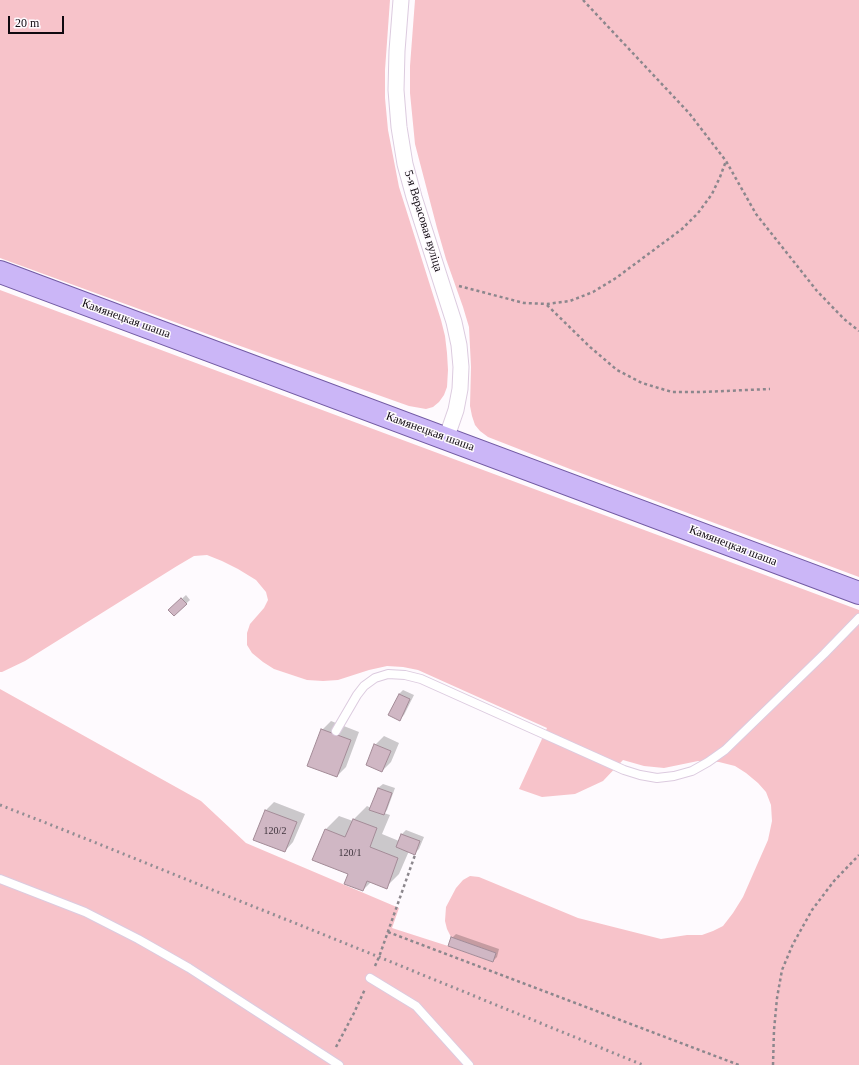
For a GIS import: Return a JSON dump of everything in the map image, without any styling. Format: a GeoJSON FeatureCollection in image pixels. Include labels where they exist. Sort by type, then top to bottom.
{"type":"FeatureCollection","features":[{"type":"Feature","properties":{"kind":"main road","name":"Камянецкая шаша"},"geometry":{"type":"LineString","coordinates":[[0,272],[859,593]]}},
{"type":"Feature","properties":{"kind":"street","name":"5-я Верасовая вуліца"},"geometry":{"type":"LineString","coordinates":[[402,0],[397,51],[396,90],[399,127],[405,164],[414,197],[442,282],[459,344],[461,367],[460,389],[456,410],[446,439]]}},
{"type":"Feature","properties":{"kind":"lane"},"geometry":{"type":"LineString","coordinates":[[336,730],[357,695],[364,686],[374,678],[388,674],[405,675],[422,679],[624,770],[640,776],[657,778],[674,776],[692,771],[708,762],[724,750],[824,654],[859,618]]}},
{"type":"Feature","properties":{"kind":"lane"},"geometry":{"type":"LineString","coordinates":[[0,879],[85,912],[138,938],[189,968],[339,1065]]}},
{"type":"Feature","properties":{"kind":"lane"},"geometry":{"type":"LineString","coordinates":[[370,978],[416,1006],[469,1065]]}},
{"type":"Feature","properties":{"kind":"path"},"geometry":{"type":"LineString","coordinates":[[583,0],[689,113],[726,161],[756,214],[817,291],[844,319],[859,331]]}},
{"type":"Feature","properties":{"kind":"path"},"geometry":{"type":"LineString","coordinates":[[442,282],[524,303],[547,304],[570,301],[592,292],[616,278],[682,229],[698,213],[712,194],[726,161]]}},
{"type":"Feature","properties":{"kind":"path"},"geometry":{"type":"LineString","coordinates":[[547,304],[617,370],[642,383],[672,392],[770,389]]}},
{"type":"Feature","properties":{"kind":"path"},"geometry":{"type":"LineString","coordinates":[[330,1058],[354,1013],[379,957],[415,855]]}},
{"type":"Feature","properties":{"kind":"path"},"geometry":{"type":"LineString","coordinates":[[772,1065],[777,998],[782,970],[793,944],[812,910],[834,881],[859,855]]}},
{"type":"Feature","properties":{"kind":"path"},"geometry":{"type":"LineString","coordinates":[[388,932],[739,1065]]}},
{"type":"Feature","properties":{"kind":"shaded area"},"geometry":{"type":"Polygon","coordinates":[[[0,0],[390,0],[385,70],[385,98],[388,130],[399,187],[445,336],[448,370],[447,387],[439,402],[433,407],[426,409],[409,406],[0,258],[0,0]]]}},
{"type":"Feature","properties":{"kind":"shaded area"},"geometry":{"type":"Polygon","coordinates":[[[415,0],[859,0],[859,577],[488,437],[475,425],[470,406],[471,367],[469,327],[446,259],[415,144],[410,93],[410,66],[415,0]]]}},
{"type":"Feature","properties":{"kind":"shaded area"},"geometry":{"type":"Polygon","coordinates":[[[0,290],[859,610],[859,1065],[0,1065],[0,689],[201,801],[246,843],[399,908],[392,928],[493,962],[496,953],[451,937],[447,929],[445,921],[446,907],[456,888],[463,880],[470,876],[479,877],[578,918],[661,939],[687,935],[702,935],[723,926],[743,897],[768,840],[772,821],[771,805],[766,792],[758,783],[735,766],[719,762],[698,761],[664,768],[644,766],[623,760],[603,781],[575,794],[542,797],[519,789],[547,728],[418,670],[387,666],[338,680],[323,681],[307,680],[274,669],[252,653],[247,645],[247,633],[250,624],[264,608],[268,600],[266,592],[256,580],[238,569],[207,555],[194,556],[25,661],[0,672],[0,290]]]}},
{"type":"Feature","properties":{"kind":"building"},"geometry":{"type":"Polygon","coordinates":[[[181,598],[187,604],[174,616],[168,610],[181,598]]]}},
{"type":"Feature","properties":{"kind":"building"},"geometry":{"type":"Polygon","coordinates":[[[399,694],[410,699],[400,721],[388,715],[399,694]]]}},
{"type":"Feature","properties":{"kind":"building"},"geometry":{"type":"Polygon","coordinates":[[[321,729],[351,740],[337,777],[307,766],[321,729]]]}},
{"type":"Feature","properties":{"kind":"building"},"geometry":{"type":"Polygon","coordinates":[[[374,744],[391,751],[382,772],[366,765],[374,744]]]}},
{"type":"Feature","properties":{"kind":"building"},"geometry":{"type":"Polygon","coordinates":[[[378,788],[392,793],[384,815],[369,810],[378,788]]]}},
{"type":"Feature","properties":{"kind":"building"},"geometry":{"type":"Polygon","coordinates":[[[265,810],[297,822],[285,852],[253,840],[265,810]]]}},
{"type":"Feature","properties":{"kind":"building"},"geometry":{"type":"Polygon","coordinates":[[[353,819],[377,828],[370,847],[398,858],[387,889],[367,881],[363,891],[344,884],[348,874],[312,860],[325,829],[345,837],[353,819]]]}},
{"type":"Feature","properties":{"kind":"building"},"geometry":{"type":"Polygon","coordinates":[[[401,834],[420,841],[415,855],[396,847],[401,834]]]}},
{"type":"Feature","properties":{"kind":"building"},"geometry":{"type":"Polygon","coordinates":[[[451,937],[496,953],[493,962],[448,946],[451,937]]]}},
{"type":"Feature","properties":{"kind":"railway"},"geometry":{"type":"LineString","coordinates":[[0,805],[643,1065]]}}]}
